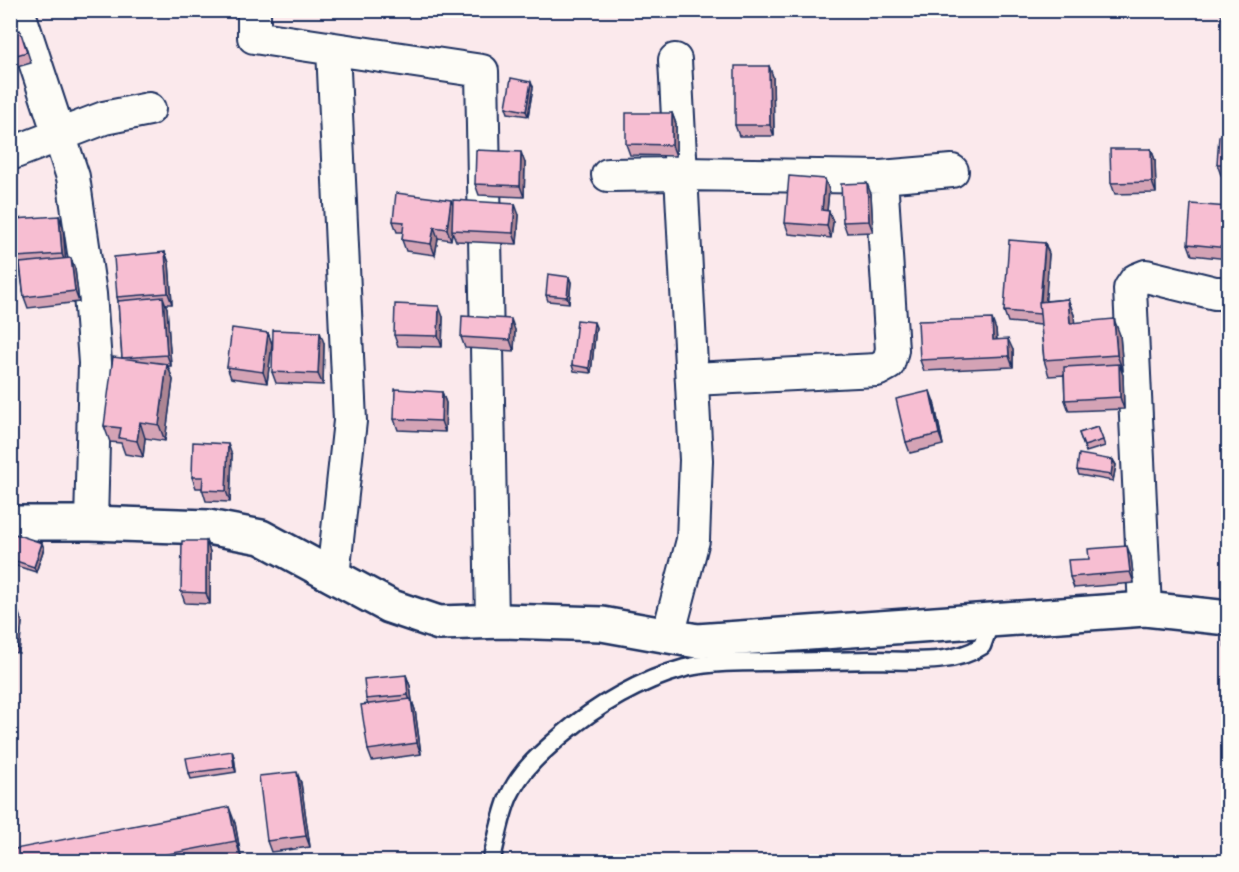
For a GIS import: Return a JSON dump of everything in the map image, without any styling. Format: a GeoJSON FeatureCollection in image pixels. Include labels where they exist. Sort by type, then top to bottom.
{"type":"FeatureCollection","features":[{"type":"Feature","properties":{"kind":"street"},"geometry":{"type":"LineString","coordinates":[[18,10],[73,177],[91,305],[95,363],[91,523]]}},
{"type":"Feature","properties":{"kind":"street"},"geometry":{"type":"LineString","coordinates":[[254,10],[254,38],[482,71],[492,621]]}},
{"type":"Feature","properties":{"kind":"street"},"geometry":{"type":"LineString","coordinates":[[333,49],[350,421],[333,576]]}},
{"type":"Feature","properties":{"kind":"street"},"geometry":{"type":"LineString","coordinates":[[668,636],[693,540],[696,460],[675,60]]}},
{"type":"Feature","properties":{"kind":"street"},"geometry":{"type":"LineString","coordinates":[[10,154],[104,118],[149,110]]}},
{"type":"Feature","properties":{"kind":"street"},"geometry":{"type":"LineString","coordinates":[[608,175],[881,177],[952,171]]}},
{"type":"Feature","properties":{"kind":"street"},"geometry":{"type":"LineString","coordinates":[[692,379],[877,370],[888,363],[892,350],[881,177]]}},
{"type":"Feature","properties":{"kind":"street"},"geometry":{"type":"LineString","coordinates":[[1145,609],[1130,289],[1136,280],[1146,276],[1215,293],[1228,293]]}},
{"type":"Feature","properties":{"kind":"street"},"geometry":{"type":"LineString","coordinates":[[10,524],[91,523],[208,527],[261,537],[389,606],[439,623],[492,621],[602,624],[697,641],[1145,609],[1228,618]]}},
{"type":"Feature","properties":{"kind":"lane"},"geometry":{"type":"LineString","coordinates":[[491,861],[509,796],[530,763],[571,727],[600,706],[630,690],[672,672],[714,663],[929,659],[965,655],[982,646],[991,621]]}},
{"type":"Feature","properties":{"kind":"building"},"geometry":{"type":"Polygon","coordinates":[[[1219,10],[1228,10],[1228,25],[1226,26],[1219,10]]]}},
{"type":"Feature","properties":{"kind":"building"},"geometry":{"type":"Polygon","coordinates":[[[20,30],[27,52],[10,57],[10,32],[20,30]]]}},
{"type":"Feature","properties":{"kind":"building"},"geometry":{"type":"Polygon","coordinates":[[[735,66],[769,66],[770,125],[735,125],[735,66]]]}},
{"type":"Feature","properties":{"kind":"building"},"geometry":{"type":"Polygon","coordinates":[[[511,78],[531,82],[526,111],[506,107],[511,78]]]}},
{"type":"Feature","properties":{"kind":"building"},"geometry":{"type":"Polygon","coordinates":[[[626,113],[672,113],[672,145],[626,144],[626,113]]]}},
{"type":"Feature","properties":{"kind":"building"},"geometry":{"type":"Polygon","coordinates":[[[1219,136],[1228,137],[1228,164],[1217,164],[1219,136]]]}},
{"type":"Feature","properties":{"kind":"building"},"geometry":{"type":"Polygon","coordinates":[[[1110,149],[1151,149],[1152,182],[1111,183],[1110,149]]]}},
{"type":"Feature","properties":{"kind":"building"},"geometry":{"type":"Polygon","coordinates":[[[476,150],[521,152],[520,186],[475,184],[476,150]]]}},
{"type":"Feature","properties":{"kind":"building"},"geometry":{"type":"Polygon","coordinates":[[[789,176],[825,179],[822,210],[829,211],[827,226],[785,223],[789,176]]]}},
{"type":"Feature","properties":{"kind":"building"},"geometry":{"type":"Polygon","coordinates":[[[867,183],[869,221],[843,222],[841,184],[867,183]]]}},
{"type":"Feature","properties":{"kind":"building"},"geometry":{"type":"Polygon","coordinates":[[[396,193],[451,200],[447,229],[434,227],[431,244],[402,240],[404,222],[393,221],[396,193]]]}},
{"type":"Feature","properties":{"kind":"building"},"geometry":{"type":"Polygon","coordinates":[[[453,200],[515,204],[513,233],[452,230],[453,200]]]}},
{"type":"Feature","properties":{"kind":"building"},"geometry":{"type":"Polygon","coordinates":[[[1191,204],[1228,207],[1228,248],[1188,244],[1191,204]]]}},
{"type":"Feature","properties":{"kind":"building"},"geometry":{"type":"Polygon","coordinates":[[[59,216],[62,254],[16,257],[14,219],[59,216]]]}},
{"type":"Feature","properties":{"kind":"building"},"geometry":{"type":"Polygon","coordinates":[[[1009,240],[1045,243],[1039,302],[1040,314],[1004,311],[1009,240]]]}},
{"type":"Feature","properties":{"kind":"building"},"geometry":{"type":"Polygon","coordinates":[[[165,252],[168,293],[117,297],[114,257],[165,252]]]}},
{"type":"Feature","properties":{"kind":"building"},"geometry":{"type":"Polygon","coordinates":[[[71,258],[75,291],[24,297],[20,263],[71,258]]]}},
{"type":"Feature","properties":{"kind":"building"},"geometry":{"type":"Polygon","coordinates":[[[548,274],[569,277],[567,297],[546,295],[548,274]]]}},
{"type":"Feature","properties":{"kind":"building"},"geometry":{"type":"Polygon","coordinates":[[[163,297],[167,355],[122,358],[118,301],[163,297]]]}},
{"type":"Feature","properties":{"kind":"building"},"geometry":{"type":"Polygon","coordinates":[[[1068,299],[1070,323],[1114,319],[1117,355],[1044,360],[1039,302],[1068,299]]]}},
{"type":"Feature","properties":{"kind":"building"},"geometry":{"type":"Polygon","coordinates":[[[395,304],[439,306],[438,336],[394,335],[395,304]]]}},
{"type":"Feature","properties":{"kind":"building"},"geometry":{"type":"Polygon","coordinates":[[[462,316],[511,319],[510,340],[461,337],[462,316]]]}},
{"type":"Feature","properties":{"kind":"building"},"geometry":{"type":"Polygon","coordinates":[[[992,319],[993,340],[1008,339],[1009,356],[920,360],[918,321],[992,319]]]}},
{"type":"Feature","properties":{"kind":"building"},"geometry":{"type":"Polygon","coordinates":[[[577,320],[594,322],[589,368],[572,365],[577,320]]]}},
{"type":"Feature","properties":{"kind":"building"},"geometry":{"type":"Polygon","coordinates":[[[232,328],[268,333],[263,372],[227,367],[232,328]]]}},
{"type":"Feature","properties":{"kind":"building"},"geometry":{"type":"Polygon","coordinates":[[[273,330],[320,332],[318,374],[272,372],[273,330]]]}},
{"type":"Feature","properties":{"kind":"building"},"geometry":{"type":"Polygon","coordinates":[[[113,357],[167,364],[159,425],[140,422],[137,441],[119,438],[121,428],[104,426],[113,357]]]}},
{"type":"Feature","properties":{"kind":"building"},"geometry":{"type":"Polygon","coordinates":[[[1119,364],[1120,397],[1065,400],[1064,367],[1119,364]]]}},
{"type":"Feature","properties":{"kind":"building"},"geometry":{"type":"Polygon","coordinates":[[[395,389],[442,392],[441,421],[394,419],[395,389]]]}},
{"type":"Feature","properties":{"kind":"building"},"geometry":{"type":"Polygon","coordinates":[[[930,391],[939,434],[906,442],[896,399],[930,391]]]}},
{"type":"Feature","properties":{"kind":"building"},"geometry":{"type":"Polygon","coordinates":[[[1098,427],[1103,440],[1084,446],[1079,433],[1098,427]]]}},
{"type":"Feature","properties":{"kind":"building"},"geometry":{"type":"Polygon","coordinates":[[[193,442],[228,444],[226,491],[202,490],[203,477],[192,477],[193,442]]]}},
{"type":"Feature","properties":{"kind":"building"},"geometry":{"type":"Polygon","coordinates":[[[1079,454],[1113,460],[1111,475],[1077,470],[1079,454]]]}},
{"type":"Feature","properties":{"kind":"building"},"geometry":{"type":"Polygon","coordinates":[[[12,533],[42,543],[34,567],[10,559],[12,533]]]}},
{"type":"Feature","properties":{"kind":"building"},"geometry":{"type":"Polygon","coordinates":[[[182,541],[206,541],[206,593],[181,592],[182,541]]]}},
{"type":"Feature","properties":{"kind":"building"},"geometry":{"type":"Polygon","coordinates":[[[1127,546],[1130,572],[1070,577],[1068,560],[1089,559],[1088,549],[1127,546]]]}},
{"type":"Feature","properties":{"kind":"building"},"geometry":{"type":"Polygon","coordinates":[[[10,610],[18,611],[15,641],[10,641],[10,610]]]}},
{"type":"Feature","properties":{"kind":"building"},"geometry":{"type":"Polygon","coordinates":[[[1228,619],[1228,647],[1225,646],[1228,619]]]}},
{"type":"Feature","properties":{"kind":"building"},"geometry":{"type":"Polygon","coordinates":[[[406,675],[408,695],[366,699],[364,679],[406,675]]]}},
{"type":"Feature","properties":{"kind":"building"},"geometry":{"type":"Polygon","coordinates":[[[411,699],[417,743],[368,750],[361,705],[411,699]]]}},
{"type":"Feature","properties":{"kind":"building"},"geometry":{"type":"Polygon","coordinates":[[[232,751],[234,767],[189,773],[186,758],[232,751]]]}},
{"type":"Feature","properties":{"kind":"building"},"geometry":{"type":"Polygon","coordinates":[[[297,772],[306,836],[267,841],[259,776],[297,772]]]}},
{"type":"Feature","properties":{"kind":"building"},"geometry":{"type":"Polygon","coordinates":[[[229,807],[236,841],[132,861],[10,861],[10,850],[229,807]]]}}]}
